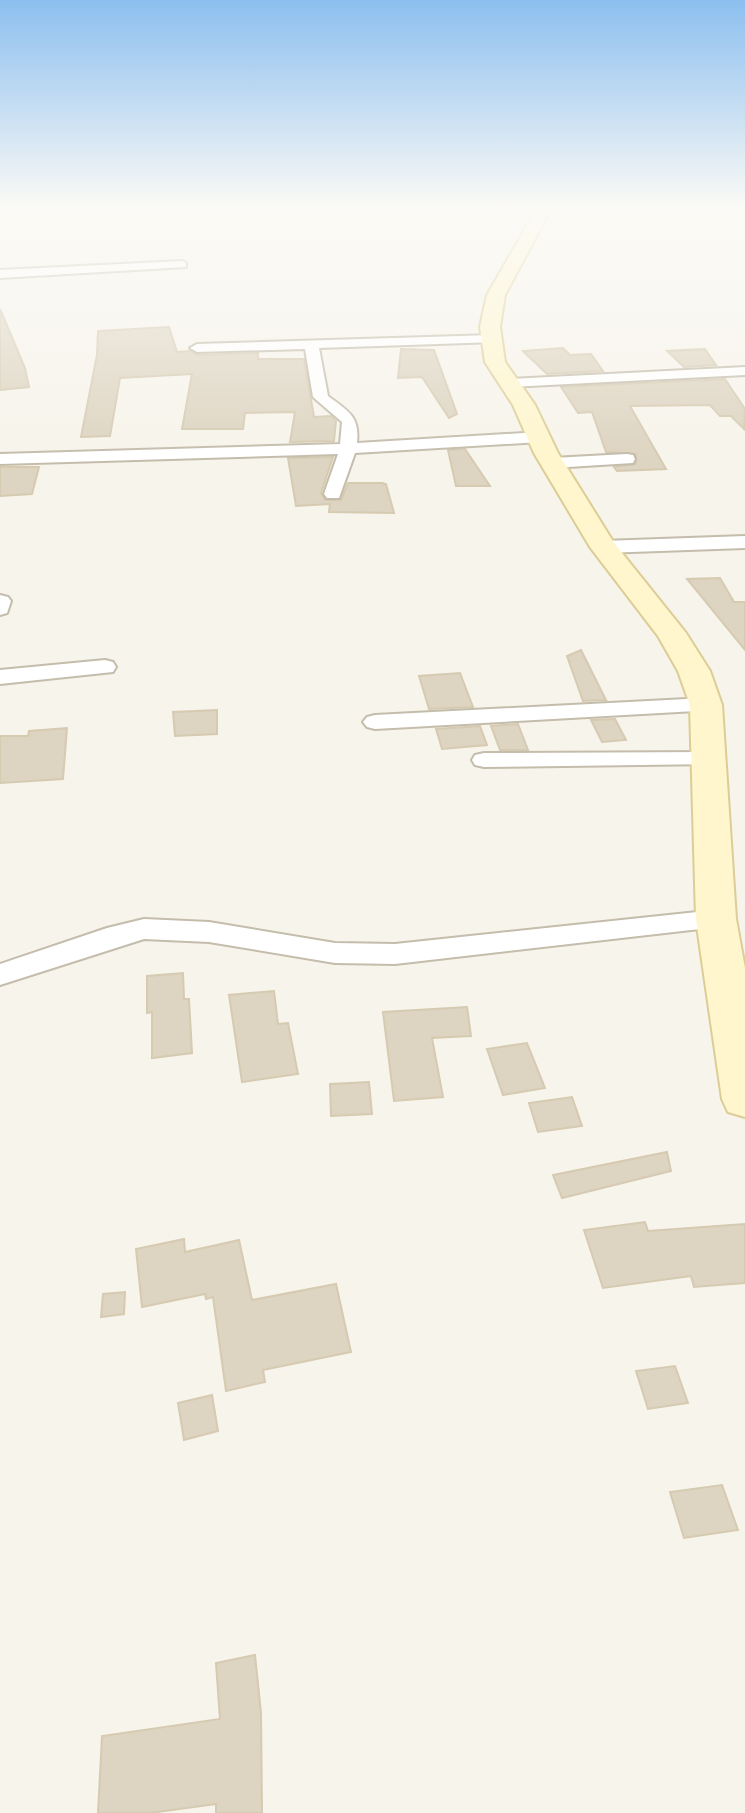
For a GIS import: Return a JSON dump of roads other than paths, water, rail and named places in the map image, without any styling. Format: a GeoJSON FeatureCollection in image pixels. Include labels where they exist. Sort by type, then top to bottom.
{"type":"FeatureCollection","features":[{"type":"Feature","properties":{"kind":"main road"},"geometry":{"type":"LineString","coordinates":[[499,290],[490,327],[495,362],[603,547],[671,633],[694,671],[706,705],[716,919],[745,1099]]}},
{"type":"Feature","properties":{"kind":"street"},"geometry":{"type":"LineString","coordinates":[[197,348],[492,339]]}},
{"type":"Feature","properties":{"kind":"street"},"geometry":{"type":"LineString","coordinates":[[311,345],[321,397],[347,415],[349,421],[349,448],[333,494]]}},
{"type":"Feature","properties":{"kind":"street"},"geometry":{"type":"LineString","coordinates":[[510,383],[745,371]]}},
{"type":"Feature","properties":{"kind":"street"},"geometry":{"type":"LineString","coordinates":[[0,459],[349,448],[546,450],[627,459]]}},
{"type":"Feature","properties":{"kind":"street"},"geometry":{"type":"LineString","coordinates":[[603,547],[745,542]]}},
{"type":"Feature","properties":{"kind":"street"},"geometry":{"type":"LineString","coordinates":[[0,609],[1,601]]}},
{"type":"Feature","properties":{"kind":"street"},"geometry":{"type":"LineString","coordinates":[[0,677],[105,667]]}},
{"type":"Feature","properties":{"kind":"street"},"geometry":{"type":"LineString","coordinates":[[375,722],[706,705]]}},
{"type":"Feature","properties":{"kind":"street"},"geometry":{"type":"LineString","coordinates":[[484,760],[707,759]]}},
{"type":"Feature","properties":{"kind":"street"},"geometry":{"type":"LineString","coordinates":[[0,975],[107,938],[144,929],[209,932],[335,953],[395,954],[716,919]]}}]}
